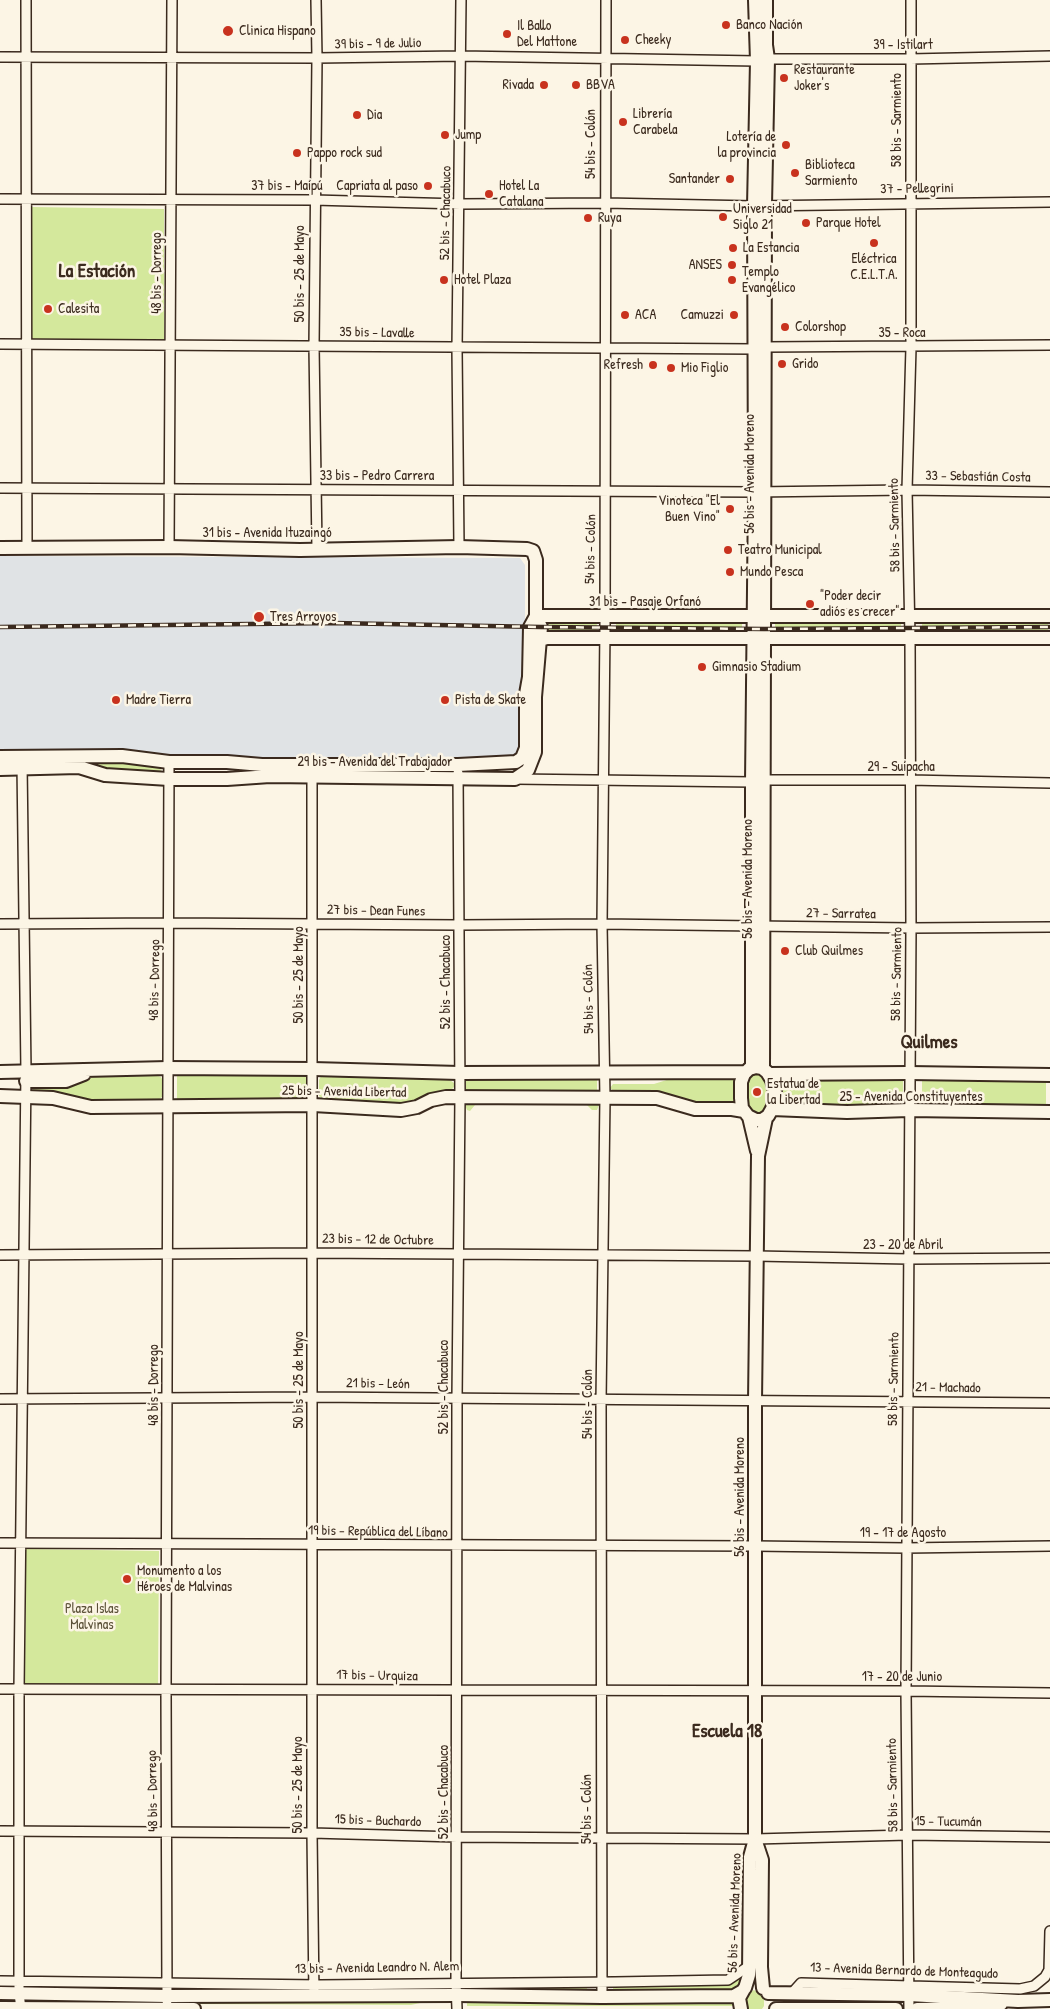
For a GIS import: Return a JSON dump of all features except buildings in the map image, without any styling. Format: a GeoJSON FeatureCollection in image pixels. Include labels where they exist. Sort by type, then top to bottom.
{"type":"FeatureCollection","features":[{"type":"Feature","properties":{"kind":"main road","name":"56 bis - Avenida Moreno"},"geometry":{"type":"LineString","coordinates":[[755,0],[755,47],[762,60]]}},
{"type":"Feature","properties":{"kind":"main road","name":"56 bis - Avenida Moreno"},"geometry":{"type":"LineString","coordinates":[[758,1071],[759,205],[762,60],[766,45],[766,0]]}},
{"type":"Feature","properties":{"kind":"main road","name":"31 bis - Avenida Ituzaingó"},"geometry":{"type":"LineString","coordinates":[[0,548],[169,547],[300,550],[458,547],[527,549],[533,551],[536,560],[536,616]]}},
{"type":"Feature","properties":{"kind":"main road","name":"31 bis - Pasaje Orfanó"},"geometry":{"type":"LineString","coordinates":[[536,616],[910,614],[1050,616]]}},
{"type":"Feature","properties":{"kind":"main road"},"geometry":{"type":"LineString","coordinates":[[509,762],[512,779],[528,770],[535,752],[535,641],[541,628],[536,616]]}},
{"type":"Feature","properties":{"kind":"main road"},"geometry":{"type":"LineString","coordinates":[[535,641],[547,638],[1050,638]]}},
{"type":"Feature","properties":{"kind":"main road","name":"29 bis - Avenida del Trabajador"},"geometry":{"type":"LineString","coordinates":[[458,771],[516,762],[522,758],[526,748],[526,694],[535,641]]}},
{"type":"Feature","properties":{"kind":"main road","name":"29 bis - Avenida del Trabajador"},"geometry":{"type":"LineString","coordinates":[[0,770],[22,762],[122,756],[169,762],[226,762],[312,771]]}},
{"type":"Feature","properties":{"kind":"main road","name":"29 bis - Avenida del Trabajador"},"geometry":{"type":"LineString","coordinates":[[0,757],[22,762],[79,767],[105,775],[169,779],[227,779],[312,771],[458,771],[512,779]]}},
{"type":"Feature","properties":{"kind":"main road"},"geometry":{"type":"LineString","coordinates":[[226,762],[227,779]]}},
{"type":"Feature","properties":{"kind":"main road","name":"25 bis - Avenida Libertad"},"geometry":{"type":"LineString","coordinates":[[0,1072],[26,1077],[91,1071],[168,1068],[313,1069],[604,1078],[664,1073],[758,1071]]}},
{"type":"Feature","properties":{"kind":"main road"},"geometry":{"type":"LineString","coordinates":[[758,1071],[775,1093],[769,1114],[756,1120],[742,1108],[741,1082],[758,1071]]}},
{"type":"Feature","properties":{"kind":"main road","name":"25 - Avenida Constituyentes"},"geometry":{"type":"LineString","coordinates":[[758,1071],[1050,1075]]}},
{"type":"Feature","properties":{"kind":"main road","name":"25 bis - Avenida Libertad"},"geometry":{"type":"LineString","coordinates":[[0,1096],[53,1098],[90,1107],[313,1105],[401,1110],[417,1107],[431,1100],[460,1097],[657,1098],[695,1109],[732,1109],[747,1114]]}},
{"type":"Feature","properties":{"kind":"main road","name":"25 - Avenida Constituyentes"},"geometry":{"type":"LineString","coordinates":[[769,1114],[909,1110],[1050,1112]]}},
{"type":"Feature","properties":{"kind":"main road","name":"56 bis - Avenida Moreno"},"geometry":{"type":"LineString","coordinates":[[747,1114],[758,1156]]}},
{"type":"Feature","properties":{"kind":"main road","name":"56 bis - Avenida Moreno"},"geometry":{"type":"LineString","coordinates":[[741,2009],[738,2003],[749,1975],[750,1857],[755,1839],[755,1401],[758,1156],[769,1114]]}},
{"type":"Feature","properties":{"kind":"main road","name":"56 bis - Avenida Moreno"},"geometry":{"type":"LineString","coordinates":[[755,1839],[762,1860],[761,1967],[765,1990],[770,2002],[768,2009]]}},
{"type":"Feature","properties":{"kind":"main road","name":"13 bis - Avenida Leandro N. Alem"},"geometry":{"type":"LineString","coordinates":[[0,1993],[20,1987],[167,1996],[314,1990],[456,1988],[602,1997],[734,1996],[755,1985],[765,1990]]}},
{"type":"Feature","properties":{"kind":"main road","name":"13 - Avenida Bernardo de Monteagudo"},"geometry":{"type":"LineString","coordinates":[[765,1990],[792,1993],[909,1991],[1019,1995],[1050,2000]]}},
{"type":"Feature","properties":{"kind":"main road","name":"13 - Avenida Bernardo de Monteagudo"},"geometry":{"type":"LineString","coordinates":[[916,2009],[980,2008],[1019,1995]]}},
{"type":"Feature","properties":{"kind":"main road"},"geometry":{"type":"LineString","coordinates":[[0,2008],[194,2009]]}},
{"type":"Feature","properties":{"kind":"main road"},"geometry":{"type":"LineString","coordinates":[[780,2009],[896,2009]]}},
{"type":"Feature","properties":{"kind":"street"},"geometry":{"type":"LineString","coordinates":[[26,0],[25,489],[27,548]]}},
{"type":"Feature","properties":{"kind":"street","name":"48 bis - Dorrego"},"geometry":{"type":"LineString","coordinates":[[169,547],[172,0]]}},
{"type":"Feature","properties":{"kind":"street","name":"50 bis - 25 de Mayo"},"geometry":{"type":"LineString","coordinates":[[316,0],[317,58],[314,200],[316,549]]}},
{"type":"Feature","properties":{"kind":"street","name":"52 bis - Chacabuco"},"geometry":{"type":"LineString","coordinates":[[458,547],[457,348],[461,0]]}},
{"type":"Feature","properties":{"kind":"street","name":"54 bis - Colón"},"geometry":{"type":"LineString","coordinates":[[602,1997],[601,1401],[605,1098],[602,924],[605,639],[606,0]]}},
{"type":"Feature","properties":{"kind":"street","name":"58 bis - Sarmiento"},"geometry":{"type":"LineString","coordinates":[[910,2009],[906,1691],[911,928],[910,614],[907,490],[911,347],[910,59],[912,0]]}},
{"type":"Feature","properties":{"kind":"street","name":"39 bis - 9 de Julio"},"geometry":{"type":"LineString","coordinates":[[0,56],[172,58],[461,56],[762,60]]}},
{"type":"Feature","properties":{"kind":"street","name":"39 - Istilart"},"geometry":{"type":"LineString","coordinates":[[762,60],[1050,56]]}},
{"type":"Feature","properties":{"kind":"street","name":"37 bis - Maipú"},"geometry":{"type":"LineString","coordinates":[[0,199],[759,205]]}},
{"type":"Feature","properties":{"kind":"street","name":"37 - Pellegrini"},"geometry":{"type":"LineString","coordinates":[[759,205],[1050,202]]}},
{"type":"Feature","properties":{"kind":"street","name":"35 bis - Lavalle"},"geometry":{"type":"LineString","coordinates":[[0,344],[457,348],[760,348]]}},
{"type":"Feature","properties":{"kind":"street","name":"35 - Roca"},"geometry":{"type":"LineString","coordinates":[[760,348],[1050,345]]}},
{"type":"Feature","properties":{"kind":"street","name":"33 bis - Pedro Carrera"},"geometry":{"type":"LineString","coordinates":[[0,488],[760,492]]}},
{"type":"Feature","properties":{"kind":"street","name":"33 - Sebastián Costa"},"geometry":{"type":"LineString","coordinates":[[760,492],[907,490],[1050,492]]}},
{"type":"Feature","properties":{"kind":"street"},"geometry":{"type":"LineString","coordinates":[[21,2009],[19,1689],[26,1096],[22,762]]}},
{"type":"Feature","properties":{"kind":"street","name":"48 bis - Dorrego"},"geometry":{"type":"LineString","coordinates":[[167,2009],[166,1543],[169,762]]}},
{"type":"Feature","properties":{"kind":"street","name":"50 bis - 25 de Mayo"},"geometry":{"type":"LineString","coordinates":[[312,771],[312,1833],[314,1990]]}},
{"type":"Feature","properties":{"kind":"street","name":"52 bis - Chacabuco"},"geometry":{"type":"LineString","coordinates":[[457,2009],[457,1398],[460,1097],[458,771]]}},
{"type":"Feature","properties":{"kind":"street","name":"29 bis - Avenida del Trabajador"},"geometry":{"type":"LineString","coordinates":[[512,779],[758,781]]}},
{"type":"Feature","properties":{"kind":"street","name":"29 - Suipacha"},"geometry":{"type":"LineString","coordinates":[[758,781],[910,780],[1050,783]]}},
{"type":"Feature","properties":{"kind":"street","name":"27 bis - Dean Funes"},"geometry":{"type":"LineString","coordinates":[[0,924],[602,924],[757,927]]}},
{"type":"Feature","properties":{"kind":"street","name":"27 - Sarratea"},"geometry":{"type":"LineString","coordinates":[[757,927],[1050,927]]}},
{"type":"Feature","properties":{"kind":"street","name":"23 bis - 12 de Octubre"},"geometry":{"type":"LineString","coordinates":[[0,1255],[312,1253],[756,1256]]}},
{"type":"Feature","properties":{"kind":"street","name":"23 - 20 de Abril"},"geometry":{"type":"LineString","coordinates":[[756,1256],[909,1259],[1050,1258]]}},
{"type":"Feature","properties":{"kind":"street","name":"21 bis - León"},"geometry":{"type":"LineString","coordinates":[[0,1399],[312,1397],[755,1401]]}},
{"type":"Feature","properties":{"kind":"street","name":"21 - Machado"},"geometry":{"type":"LineString","coordinates":[[755,1401],[1050,1404]]}},
{"type":"Feature","properties":{"kind":"street","name":"19 bis - República del Líbano"},"geometry":{"type":"LineString","coordinates":[[0,1544],[755,1546]]}},
{"type":"Feature","properties":{"kind":"street","name":"19 - 17 de Agosto"},"geometry":{"type":"LineString","coordinates":[[755,1546],[906,1548],[1050,1546]]}},
{"type":"Feature","properties":{"kind":"street","name":"17 bis - Urquiza"},"geometry":{"type":"LineString","coordinates":[[0,1689],[754,1691]]}},
{"type":"Feature","properties":{"kind":"street","name":"17 - 20 de Junio"},"geometry":{"type":"LineString","coordinates":[[754,1691],[1050,1693]]}},
{"type":"Feature","properties":{"kind":"street","name":"15 bis - Buchardo"},"geometry":{"type":"LineString","coordinates":[[0,1832],[312,1833],[458,1837],[755,1839]]}},
{"type":"Feature","properties":{"kind":"street","name":"15 - Tucumán"},"geometry":{"type":"LineString","coordinates":[[755,1839],[908,1835],[1050,1837]]}},
{"type":"Feature","properties":{"kind":"street"},"geometry":{"type":"LineString","coordinates":[[1019,1995],[1045,1977],[1049,1970],[1050,1931]]}},
{"type":"Feature","properties":{"kind":"street","name":"13 bis - Avenida Leandro N. Alem"},"geometry":{"type":"LineString","coordinates":[[456,1988],[728,1980],[749,1966]]}},
{"type":"Feature","properties":{"kind":"street","name":"13 bis - Avenida Leandro N. Alem"},"geometry":{"type":"LineString","coordinates":[[0,1981],[20,1987],[167,1982],[314,1990]]}},
{"type":"Feature","properties":{"kind":"shaded area"},"geometry":{"type":"Polygon","coordinates":[[[0,556],[520,558],[525,565],[525,675],[521,748],[517,755],[512,758],[476,761],[267,760],[243,757],[0,752],[0,556]]]}},
{"type":"Feature","properties":{"kind":"green space"},"geometry":{"type":"Polygon","coordinates":[[[32,207],[164,209],[164,341],[32,339],[32,207]]]}},
{"type":"Feature","properties":{"kind":"green space"},"geometry":{"type":"Polygon","coordinates":[[[551,621],[597,622],[596,635],[549,633],[547,626],[551,621]]]}},
{"type":"Feature","properties":{"kind":"green space"},"geometry":{"type":"Polygon","coordinates":[[[775,621],[901,621],[901,634],[775,634],[775,621]]]}},
{"type":"Feature","properties":{"kind":"green space"},"geometry":{"type":"Polygon","coordinates":[[[922,621],[1048,621],[1048,634],[922,634],[922,621]]]}},
{"type":"Feature","properties":{"kind":"green space"},"geometry":{"type":"Polygon","coordinates":[[[616,622],[742,623],[742,636],[616,636],[616,622]]]}},
{"type":"Feature","properties":{"kind":"green space"},"geometry":{"type":"Polygon","coordinates":[[[118,762],[158,766],[161,770],[159,774],[118,772],[81,763],[118,762]]]}},
{"type":"Feature","properties":{"kind":"green space"},"geometry":{"type":"Polygon","coordinates":[[[755,1071],[766,1077],[769,1095],[767,1106],[759,1115],[750,1111],[747,1104],[746,1086],[748,1078],[755,1071]]]}},
{"type":"Feature","properties":{"kind":"green space"},"geometry":{"type":"Polygon","coordinates":[[[152,1074],[161,1077],[163,1081],[163,1096],[157,1101],[93,1103],[66,1095],[37,1092],[31,1088],[32,1085],[95,1077],[152,1074]]]}},
{"type":"Feature","properties":{"kind":"green space"},"geometry":{"type":"Polygon","coordinates":[[[177,1075],[306,1075],[306,1099],[177,1100],[177,1075]]]}},
{"type":"Feature","properties":{"kind":"green space"},"geometry":{"type":"Polygon","coordinates":[[[321,1076],[447,1078],[454,1083],[454,1087],[448,1093],[405,1104],[325,1100],[319,1096],[319,1080],[321,1076]]]}},
{"type":"Feature","properties":{"kind":"green space"},"geometry":{"type":"Polygon","coordinates":[[[729,1077],[736,1081],[735,1105],[697,1104],[667,1094],[615,1092],[610,1088],[613,1084],[654,1084],[673,1078],[729,1077]]]}},
{"type":"Feature","properties":{"kind":"green space"},"geometry":{"type":"Polygon","coordinates":[[[466,1079],[597,1079],[597,1092],[466,1092],[466,1079]]]}},
{"type":"Feature","properties":{"kind":"green space"},"geometry":{"type":"Polygon","coordinates":[[[779,1079],[903,1079],[903,1106],[779,1105],[779,1079]]]}},
{"type":"Feature","properties":{"kind":"green space"},"geometry":{"type":"Polygon","coordinates":[[[922,1079],[1046,1081],[1046,1108],[922,1105],[922,1079]]]}},
{"type":"Feature","properties":{"kind":"green space"},"geometry":{"type":"Polygon","coordinates":[[[596,1102],[599,1105],[597,1110],[592,1110],[587,1105],[475,1105],[470,1111],[467,1110],[465,1105],[470,1103],[596,1102]]]}},
{"type":"Feature","properties":{"kind":"green space","name":"Plaza Islas Malvinas"},"geometry":{"type":"Polygon","coordinates":[[[26,1549],[159,1551],[158,1685],[25,1684],[26,1549]]]}},
{"type":"Feature","properties":{"kind":"green space"},"geometry":{"type":"Polygon","coordinates":[[[744,1974],[741,1984],[737,1989],[731,1991],[613,1994],[613,1986],[730,1983],[744,1974]]]}},
{"type":"Feature","properties":{"kind":"green space"},"geometry":{"type":"Polygon","coordinates":[[[587,1986],[587,1994],[473,1992],[473,1987],[587,1986]]]}},
{"type":"Feature","properties":{"kind":"green space"},"geometry":{"type":"Polygon","coordinates":[[[754,1990],[764,1996],[764,2006],[762,2009],[747,2009],[744,1998],[754,1990]]]}},
{"type":"Feature","properties":{"kind":"green space"},"geometry":{"type":"Polygon","coordinates":[[[788,1998],[901,2000],[902,2003],[788,2003],[788,1998]]]}},
{"type":"Feature","properties":{"kind":"green space"},"geometry":{"type":"Polygon","coordinates":[[[449,1999],[449,2002],[425,2002],[411,2005],[175,2004],[175,2000],[449,1999]]]}},
{"type":"Feature","properties":{"kind":"green space"},"geometry":{"type":"Polygon","coordinates":[[[467,2000],[733,2000],[733,2006],[467,2006],[467,2000]]]}},
{"type":"Feature","properties":{"kind":"railway"},"geometry":{"type":"LineString","coordinates":[[0,627],[334,623],[764,629],[1050,627]]}},
{"type":"Feature","properties":{"kind":"place","name":"Banco Nación"},"geometry":{"type":"Point","coordinates":[726,25]}},
{"type":"Feature","properties":{"kind":"place","name":"Clinica Hispano"},"geometry":{"type":"Point","coordinates":[228,31]}},
{"type":"Feature","properties":{"kind":"place","name":"Il Ballo Del Mattone"},"geometry":{"type":"Point","coordinates":[507,34]}},
{"type":"Feature","properties":{"kind":"place","name":"Cheeky"},"geometry":{"type":"Point","coordinates":[625,40]}},
{"type":"Feature","properties":{"kind":"place","name":"Restaurante Joker's"},"geometry":{"type":"Point","coordinates":[784,78]}},
{"type":"Feature","properties":{"kind":"place","name":"Rivada"},"geometry":{"type":"Point","coordinates":[544,85]}},
{"type":"Feature","properties":{"kind":"place","name":"BBVA"},"geometry":{"type":"Point","coordinates":[576,85]}},
{"type":"Feature","properties":{"kind":"place","name":"Dia"},"geometry":{"type":"Point","coordinates":[357,115]}},
{"type":"Feature","properties":{"kind":"place","name":"Librería Carabela"},"geometry":{"type":"Point","coordinates":[623,122]}},
{"type":"Feature","properties":{"kind":"place","name":"Jump"},"geometry":{"type":"Point","coordinates":[445,135]}},
{"type":"Feature","properties":{"kind":"place","name":"Lotería de la provincia"},"geometry":{"type":"Point","coordinates":[786,145]}},
{"type":"Feature","properties":{"kind":"place","name":"Pappo rock sud"},"geometry":{"type":"Point","coordinates":[297,153]}},
{"type":"Feature","properties":{"kind":"place","name":"Biblioteca Sarmiento"},"geometry":{"type":"Point","coordinates":[795,173]}},
{"type":"Feature","properties":{"kind":"place","name":"Santander"},"geometry":{"type":"Point","coordinates":[730,179]}},
{"type":"Feature","properties":{"kind":"place","name":"Capriata al paso"},"geometry":{"type":"Point","coordinates":[428,186]}},
{"type":"Feature","properties":{"kind":"place","name":"Hotel La Catalana"},"geometry":{"type":"Point","coordinates":[489,194]}},
{"type":"Feature","properties":{"kind":"place","name":"Universidad Siglo 21"},"geometry":{"type":"Point","coordinates":[723,217]}},
{"type":"Feature","properties":{"kind":"place","name":"Ruya"},"geometry":{"type":"Point","coordinates":[588,218]}},
{"type":"Feature","properties":{"kind":"place","name":"Parque Hotel"},"geometry":{"type":"Point","coordinates":[806,223]}},
{"type":"Feature","properties":{"kind":"place","name":"Eléctrica C.E.L.T.A."},"geometry":{"type":"Point","coordinates":[874,243]}},
{"type":"Feature","properties":{"kind":"place","name":"La Estancia"},"geometry":{"type":"Point","coordinates":[733,248]}},
{"type":"Feature","properties":{"kind":"place","name":"ANSES"},"geometry":{"type":"Point","coordinates":[732,265]}},
{"type":"Feature","properties":{"kind":"place","name":"Hotel Plaza"},"geometry":{"type":"Point","coordinates":[444,280]}},
{"type":"Feature","properties":{"kind":"place","name":"Templo Evangélico"},"geometry":{"type":"Point","coordinates":[732,280]}},
{"type":"Feature","properties":{"kind":"place","name":"Calesita"},"geometry":{"type":"Point","coordinates":[48,309]}},
{"type":"Feature","properties":{"kind":"place","name":"ACA"},"geometry":{"type":"Point","coordinates":[625,315]}},
{"type":"Feature","properties":{"kind":"place","name":"Camuzzi"},"geometry":{"type":"Point","coordinates":[734,315]}},
{"type":"Feature","properties":{"kind":"place","name":"Colorshop"},"geometry":{"type":"Point","coordinates":[785,327]}},
{"type":"Feature","properties":{"kind":"place","name":"Grido"},"geometry":{"type":"Point","coordinates":[782,364]}},
{"type":"Feature","properties":{"kind":"place","name":"Refresh"},"geometry":{"type":"Point","coordinates":[653,365]}},
{"type":"Feature","properties":{"kind":"place","name":"Mio Figlio"},"geometry":{"type":"Point","coordinates":[671,368]}},
{"type":"Feature","properties":{"kind":"place","name":"Vinoteca \"El Buen Vino\""},"geometry":{"type":"Point","coordinates":[730,509]}},
{"type":"Feature","properties":{"kind":"place","name":"Teatro Municipal"},"geometry":{"type":"Point","coordinates":[728,550]}},
{"type":"Feature","properties":{"kind":"place","name":"Mundo Pesca"},"geometry":{"type":"Point","coordinates":[730,572]}},
{"type":"Feature","properties":{"kind":"place","name":"\"Poder decir adiós es crecer\""},"geometry":{"type":"Point","coordinates":[810,604]}},
{"type":"Feature","properties":{"kind":"place","name":"Tres Arroyos"},"geometry":{"type":"Point","coordinates":[259,617]}},
{"type":"Feature","properties":{"kind":"place","name":"Gimnasio Stadium"},"geometry":{"type":"Point","coordinates":[702,667]}},
{"type":"Feature","properties":{"kind":"place","name":"Madre Tierra"},"geometry":{"type":"Point","coordinates":[116,700]}},
{"type":"Feature","properties":{"kind":"place","name":"Pista de Skate"},"geometry":{"type":"Point","coordinates":[445,700]}},
{"type":"Feature","properties":{"kind":"place","name":"Club Quilmes"},"geometry":{"type":"Point","coordinates":[785,951]}},
{"type":"Feature","properties":{"kind":"place","name":"Estatua de la Libertad"},"geometry":{"type":"Point","coordinates":[757,1092]}},
{"type":"Feature","properties":{"kind":"place","name":"Monumento a los Héroes de Malvinas"},"geometry":{"type":"Point","coordinates":[127,1579]}},
{"type":"Feature","properties":{"kind":"district","name":"La Estación"},"geometry":{"type":"Point","coordinates":[97,272]}},
{"type":"Feature","properties":{"kind":"district","name":"Quilmes"},"geometry":{"type":"Point","coordinates":[929,1043]}},
{"type":"Feature","properties":{"kind":"district","name":"Escuela 18"},"geometry":{"type":"Point","coordinates":[727,1732]}}]}
